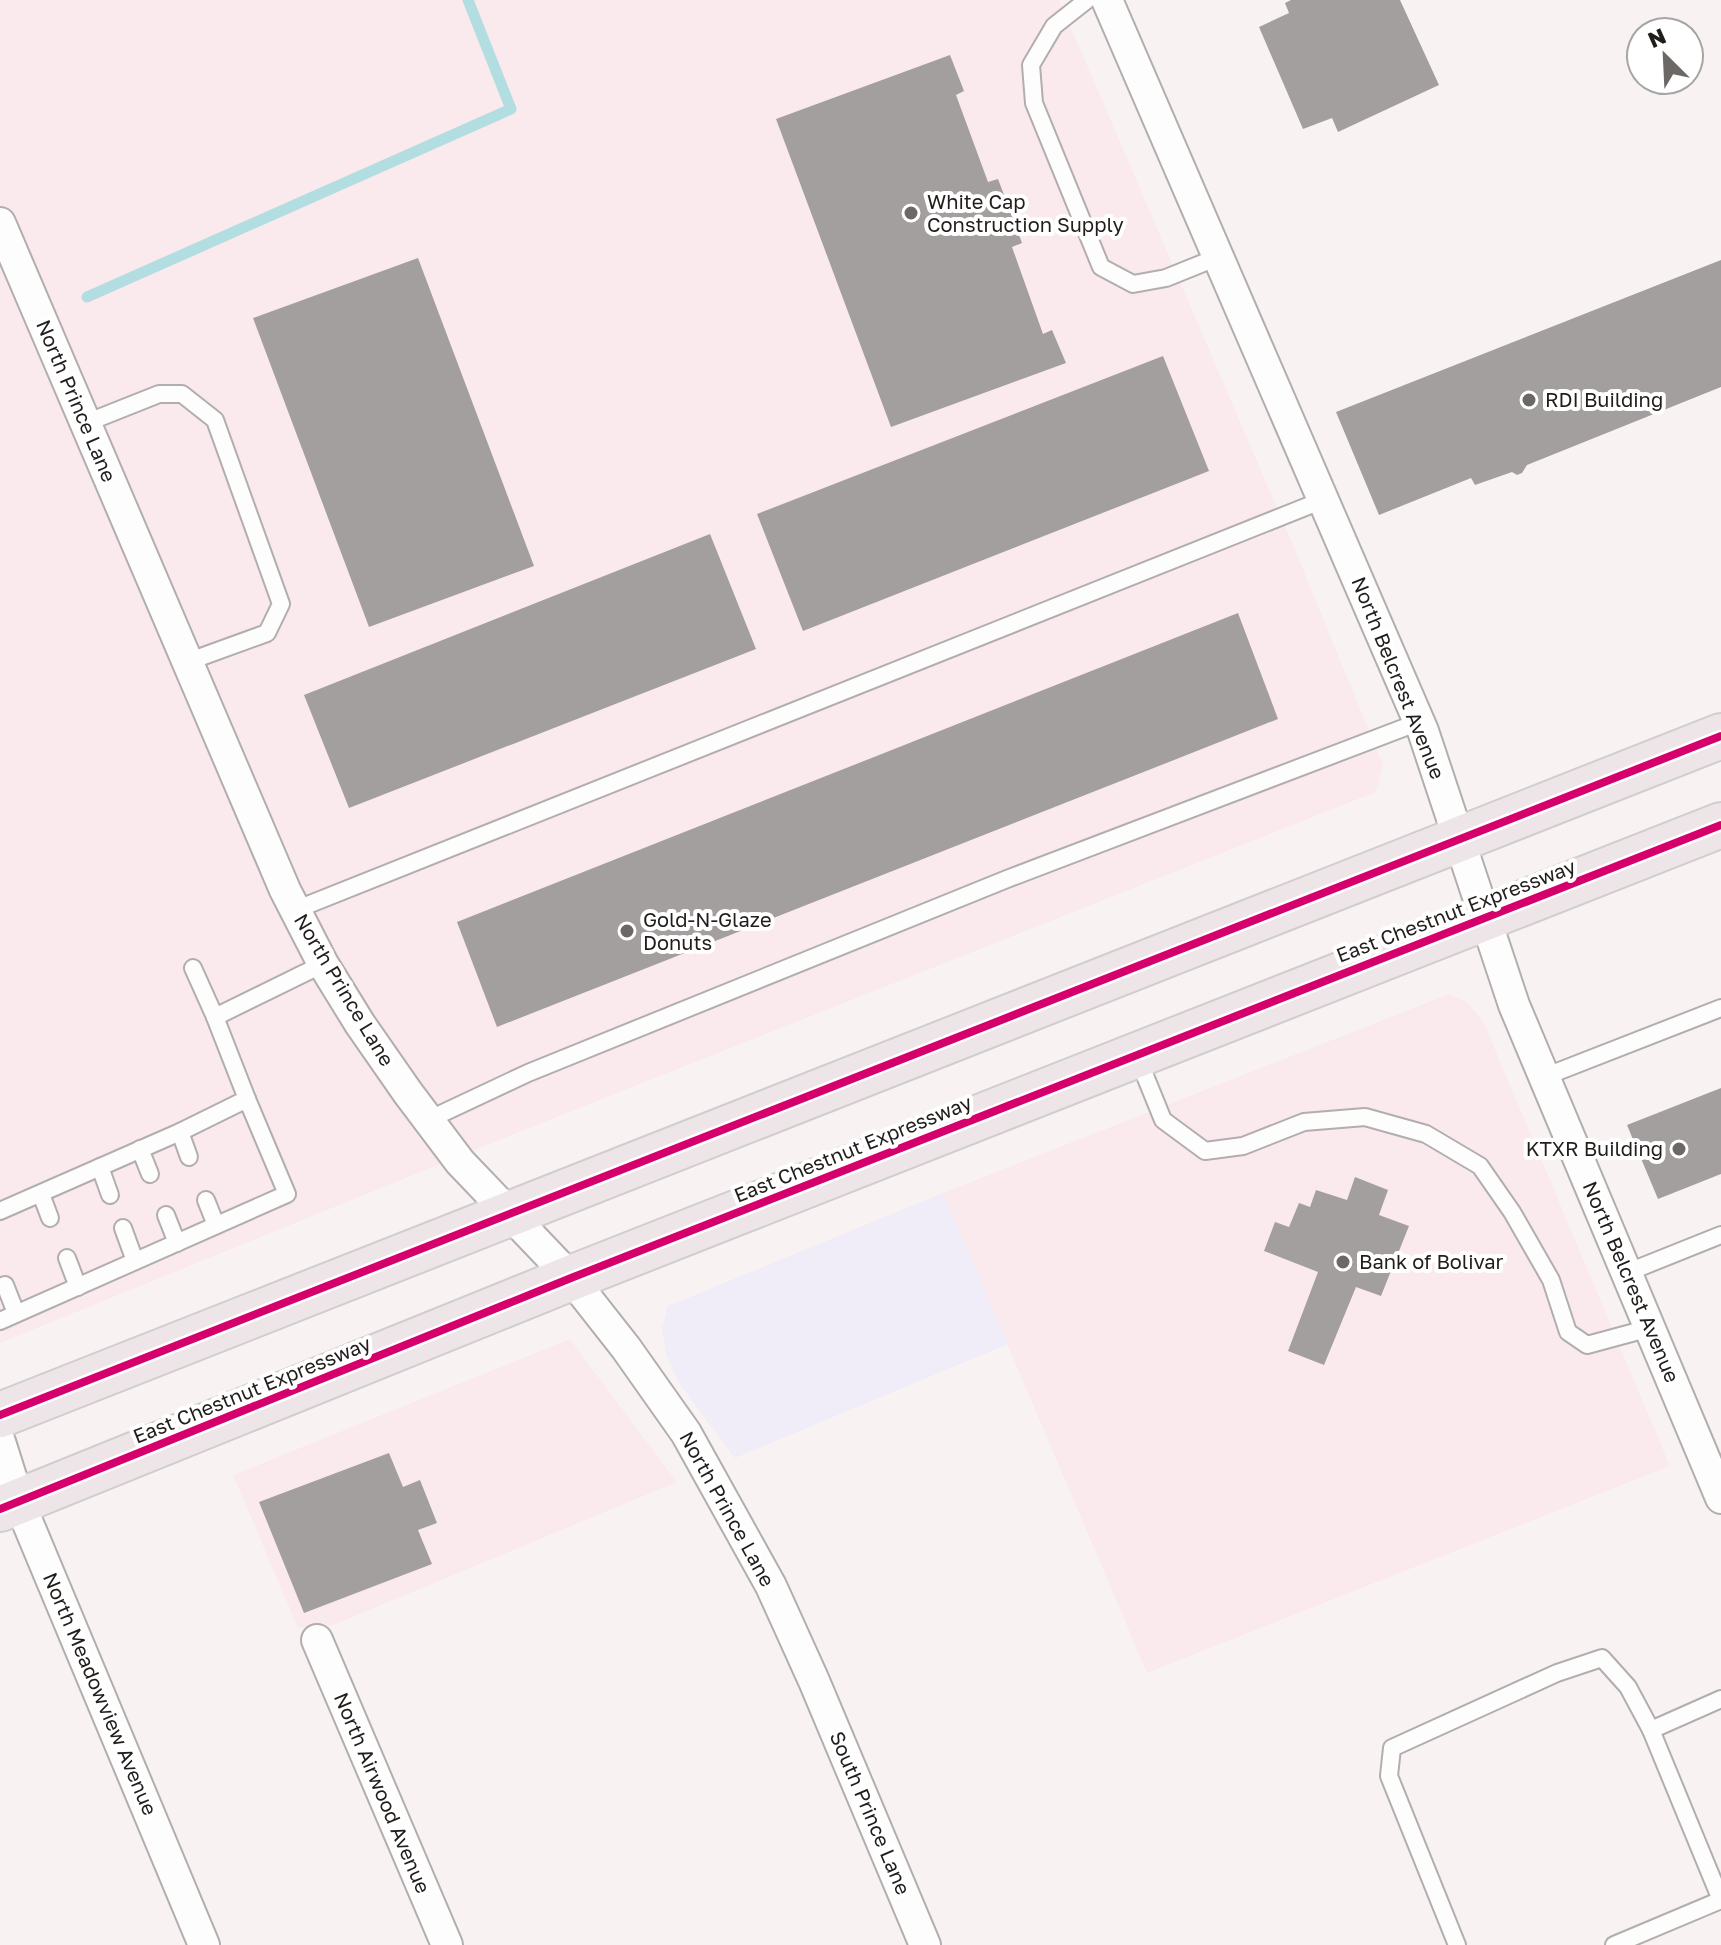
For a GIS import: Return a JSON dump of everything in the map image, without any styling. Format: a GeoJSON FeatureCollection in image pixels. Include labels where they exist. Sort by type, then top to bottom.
{"type":"FeatureCollection","features":[{"type":"Feature","properties":{"kind":"main road"},"geometry":{"type":"LineString","coordinates":[[0,1415],[1721,736]]}},
{"type":"Feature","properties":{"kind":"main road","name":"East Chestnut Expressway"},"geometry":{"type":"LineString","coordinates":[[10,1506],[571,1278],[1721,825]]}},
{"type":"Feature","properties":{"kind":"street","name":"North Belcrest Avenue"},"geometry":{"type":"LineString","coordinates":[[1107,0],[1419,722],[1514,1005],[1720,1494]]}},
{"type":"Feature","properties":{"kind":"street","name":"North Prince Lane"},"geometry":{"type":"LineString","coordinates":[[0,223],[295,910],[323,964],[360,1024],[460,1162],[571,1278],[626,1348],[686,1433],[771,1586],[814,1681]]}},
{"type":"Feature","properties":{"kind":"street","name":"North Meadowview Avenue"},"geometry":{"type":"LineString","coordinates":[[0,1442],[10,1506],[204,1945]]}},
{"type":"Feature","properties":{"kind":"street","name":"North Airwood Avenue"},"geometry":{"type":"LineString","coordinates":[[317,1640],[447,1945]]}},
{"type":"Feature","properties":{"kind":"street","name":"South Prince Lane"},"geometry":{"type":"LineString","coordinates":[[814,1681],[925,1945]]}},
{"type":"Feature","properties":{"kind":"lane"},"geometry":{"type":"LineString","coordinates":[[1087,0],[1054,26],[1031,65],[1034,103],[1101,267],[1133,284],[1166,278],[1218,257]]}},
{"type":"Feature","properties":{"kind":"lane"},"geometry":{"type":"LineString","coordinates":[[86,423],[159,394],[182,394],[215,420],[281,604],[267,633],[187,662]]}},
{"type":"Feature","properties":{"kind":"lane"},"geometry":{"type":"LineString","coordinates":[[295,910],[1323,500]]}},
{"type":"Feature","properties":{"kind":"lane"},"geometry":{"type":"LineString","coordinates":[[428,1120],[528,1073],[978,891],[1419,722]]}},
{"type":"Feature","properties":{"kind":"lane"},"geometry":{"type":"LineString","coordinates":[[215,1017],[323,964]]}},
{"type":"Feature","properties":{"kind":"lane"},"geometry":{"type":"LineString","coordinates":[[0,1321],[287,1194],[193,968]]}},
{"type":"Feature","properties":{"kind":"lane"},"geometry":{"type":"LineString","coordinates":[[1544,1077],[1721,1008]]}},
{"type":"Feature","properties":{"kind":"lane"},"geometry":{"type":"LineString","coordinates":[[1136,1055],[1163,1120],[1205,1151],[1243,1146],[1304,1122],[1365,1117],[1426,1134],[1480,1166],[1512,1212],[1551,1280],[1568,1332],[1587,1345],[1650,1328]]}},
{"type":"Feature","properties":{"kind":"lane"},"geometry":{"type":"LineString","coordinates":[[0,1211],[247,1099]]}},
{"type":"Feature","properties":{"kind":"lane"},"geometry":{"type":"LineString","coordinates":[[180,1132],[189,1157]]}},
{"type":"Feature","properties":{"kind":"lane"},"geometry":{"type":"LineString","coordinates":[[140,1149],[150,1174]]}},
{"type":"Feature","properties":{"kind":"lane"},"geometry":{"type":"LineString","coordinates":[[100,1167],[110,1195]]}},
{"type":"Feature","properties":{"kind":"lane"},"geometry":{"type":"LineString","coordinates":[[41,1194],[50,1218]]}},
{"type":"Feature","properties":{"kind":"lane"},"geometry":{"type":"LineString","coordinates":[[206,1200],[216,1225]]}},
{"type":"Feature","properties":{"kind":"lane"},"geometry":{"type":"LineString","coordinates":[[166,1215],[177,1243]]}},
{"type":"Feature","properties":{"kind":"lane"},"geometry":{"type":"LineString","coordinates":[[123,1228],[135,1261]]}},
{"type":"Feature","properties":{"kind":"lane"},"geometry":{"type":"LineString","coordinates":[[1626,1273],[1721,1235]]}},
{"type":"Feature","properties":{"kind":"lane"},"geometry":{"type":"LineString","coordinates":[[67,1258],[78,1287]]}},
{"type":"Feature","properties":{"kind":"lane"},"geometry":{"type":"LineString","coordinates":[[5,1285],[16,1313]]}},
{"type":"Feature","properties":{"kind":"lane"},"geometry":{"type":"LineString","coordinates":[[1457,1945],[1389,1776],[1392,1748],[1557,1673],[1602,1658],[1628,1687],[1651,1730],[1721,1900],[1614,1945]]}},
{"type":"Feature","properties":{"kind":"lane"},"geometry":{"type":"LineString","coordinates":[[1651,1730],[1721,1699]]}},
{"type":"Feature","properties":{"kind":"shaded area"},"geometry":{"type":"Polygon","coordinates":[[[0,0],[1059,0],[1296,552],[1383,765],[1376,792],[524,1130],[0,1343],[0,0]]]}},
{"type":"Feature","properties":{"kind":"shaded area"},"geometry":{"type":"Polygon","coordinates":[[[1449,994],[1468,1003],[1484,1023],[1670,1466],[1147,1673],[943,1193],[1449,994]]]}},
{"type":"Feature","properties":{"kind":"shaded area"},"geometry":{"type":"Polygon","coordinates":[[[943,1193],[1008,1344],[735,1458],[679,1383],[666,1354],[662,1328],[668,1306],[943,1193]]]}},
{"type":"Feature","properties":{"kind":"shaded area"},"geometry":{"type":"Polygon","coordinates":[[[570,1339],[677,1482],[331,1626],[298,1628],[233,1475],[570,1339]]]}},
{"type":"Feature","properties":{"kind":"building"},"geometry":{"type":"Polygon","coordinates":[[[1291,0],[1400,0],[1439,85],[1338,132],[1332,118],[1303,129],[1259,27],[1289,13],[1285,3],[1291,0]]]}},
{"type":"Feature","properties":{"kind":"building","name":"White Cap Construction Supply"},"geometry":{"type":"Polygon","coordinates":[[[950,55],[964,91],[956,95],[988,182],[998,179],[1022,243],[1012,247],[1043,334],[1052,330],[1066,363],[891,427],[776,119],[950,55]]]}},
{"type":"Feature","properties":{"kind":"building"},"geometry":{"type":"Polygon","coordinates":[[[418,258],[534,566],[369,627],[253,318],[418,258]]]}},
{"type":"Feature","properties":{"kind":"building","name":"RDI Building"},"geometry":{"type":"Polygon","coordinates":[[[1721,260],[1721,387],[1527,465],[1517,475],[1512,472],[1475,485],[1471,478],[1379,515],[1336,412],[1721,260]]]}},
{"type":"Feature","properties":{"kind":"building"},"geometry":{"type":"Polygon","coordinates":[[[1163,356],[1209,471],[803,631],[757,514],[1163,356]]]}},
{"type":"Feature","properties":{"kind":"building"},"geometry":{"type":"Polygon","coordinates":[[[710,534],[756,649],[349,808],[304,695],[710,534]]]}},
{"type":"Feature","properties":{"kind":"building"},"geometry":{"type":"Polygon","coordinates":[[[1238,613],[1278,719],[497,1027],[457,922],[1238,613]]]}},
{"type":"Feature","properties":{"kind":"building","name":"KTXR Building"},"geometry":{"type":"Polygon","coordinates":[[[1721,1088],[1721,1174],[1658,1199],[1627,1125],[1721,1088]]]}},
{"type":"Feature","properties":{"kind":"building","name":"Bank of Bolivar"},"geometry":{"type":"Polygon","coordinates":[[[1355,1177],[1388,1190],[1379,1215],[1409,1226],[1381,1296],[1356,1287],[1324,1365],[1288,1351],[1318,1272],[1264,1251],[1275,1222],[1289,1227],[1299,1203],[1310,1207],[1316,1190],[1347,1200],[1355,1177]]]}},
{"type":"Feature","properties":{"kind":"building"},"geometry":{"type":"Polygon","coordinates":[[[389,1453],[403,1487],[420,1480],[437,1523],[418,1530],[432,1564],[304,1613],[259,1502],[389,1453]]]}},
{"type":"Feature","properties":{"kind":"waterway"},"geometry":{"type":"LineString","coordinates":[[87,297],[511,109],[468,0]]}},
{"type":"Feature","properties":{"kind":"cycle path"},"geometry":{"type":"LineString","coordinates":[[0,1415],[1721,736]]}},
{"type":"Feature","properties":{"kind":"cycle path"},"geometry":{"type":"LineString","coordinates":[[0,1509],[571,1278],[1721,825]]}},
{"type":"Feature","properties":{"kind":"place","name":"White Cap Construction Supply"},"geometry":{"type":"Point","coordinates":[911,213]}},
{"type":"Feature","properties":{"kind":"place","name":"RDI Building"},"geometry":{"type":"Point","coordinates":[1529,400]}},
{"type":"Feature","properties":{"kind":"place","name":"Gold-N-Glaze Donuts"},"geometry":{"type":"Point","coordinates":[627,931]}},
{"type":"Feature","properties":{"kind":"place","name":"KTXR Building"},"geometry":{"type":"Point","coordinates":[1679,1149]}},
{"type":"Feature","properties":{"kind":"place","name":"Bank of Bolivar"},"geometry":{"type":"Point","coordinates":[1343,1262]}}]}
